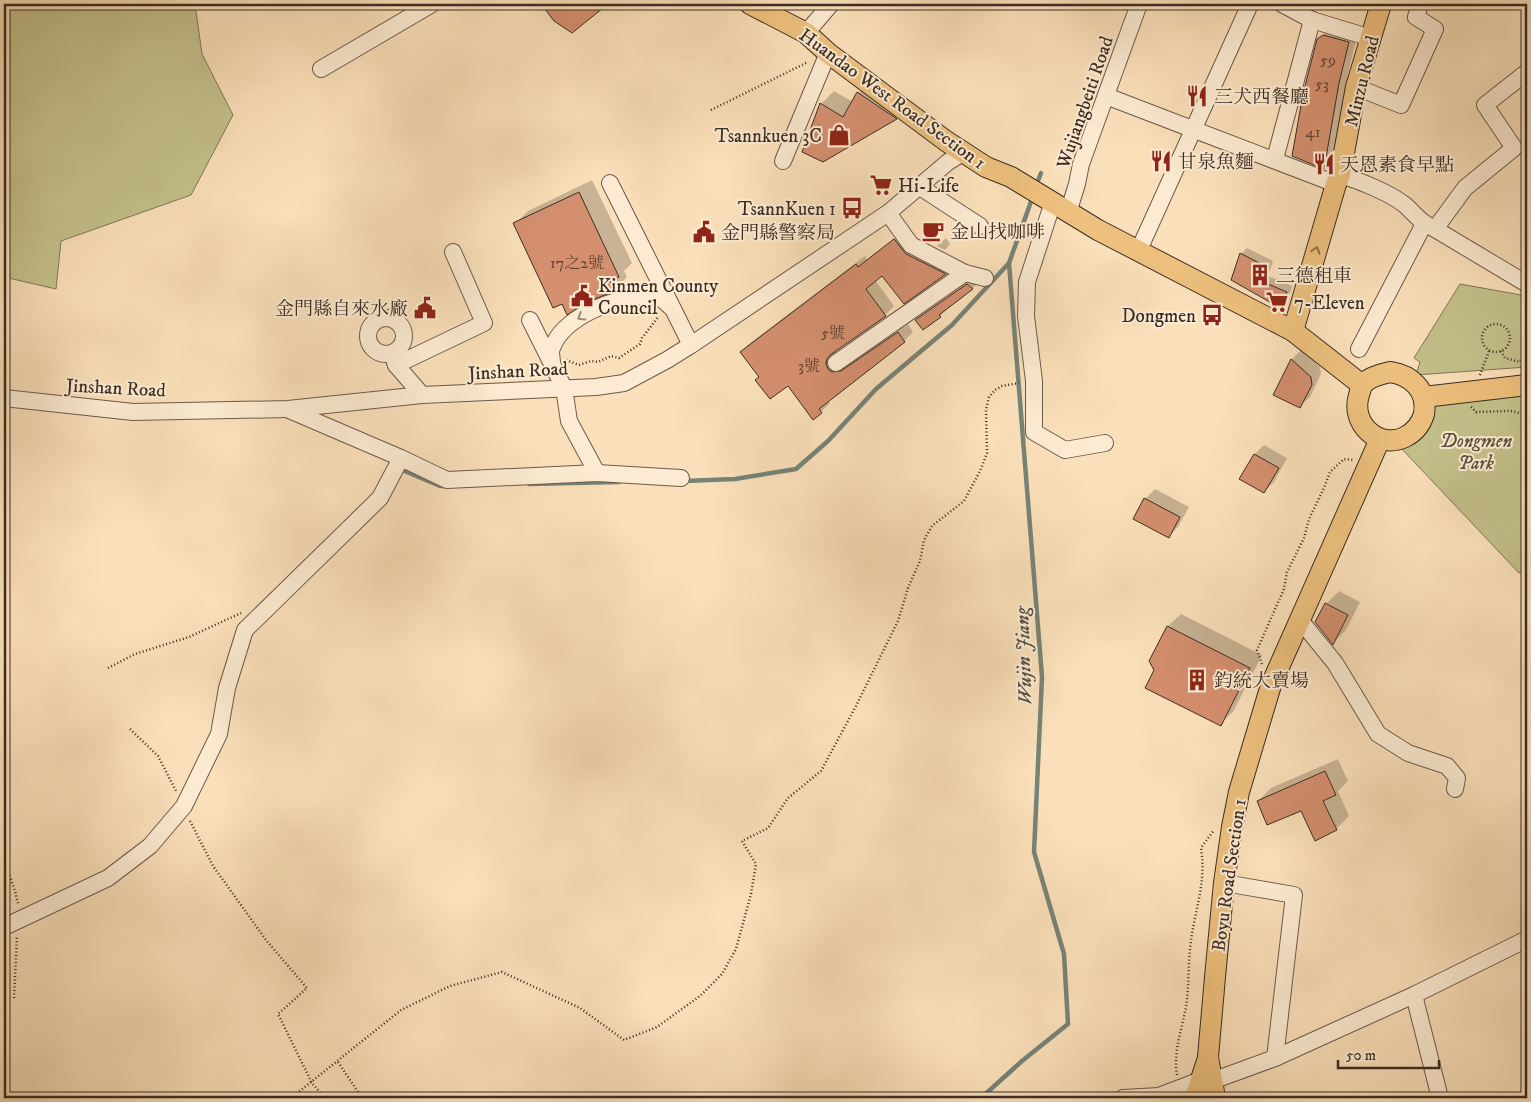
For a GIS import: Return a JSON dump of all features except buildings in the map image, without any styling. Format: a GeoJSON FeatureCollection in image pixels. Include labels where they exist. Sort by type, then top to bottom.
{"type":"FeatureCollection","features":[{"type":"Feature","properties":{"kind":"main road","name":"Huandao West Road Section 1"},"geometry":{"type":"LineString","coordinates":[[750,4],[806,33],[828,52],[946,141],[986,167],[1011,177],[1061,207]]}},
{"type":"Feature","properties":{"kind":"main road","name":"Minzu Road"},"geometry":{"type":"LineString","coordinates":[[1293,331],[1338,179],[1356,87],[1381,4]]}},
{"type":"Feature","properties":{"kind":"main road"},"geometry":{"type":"LineString","coordinates":[[1061,207],[1138,252],[1293,331],[1362,385]]}},
{"type":"Feature","properties":{"kind":"main road"},"geometry":{"type":"LineString","coordinates":[[1390,372],[1401,374],[1411,379],[1419,387],[1424,397],[1425,408],[1423,418],[1410,435],[1400,439],[1380,439],[1367,430],[1359,418],[1357,408],[1362,385],[1379,374],[1390,372]]}},
{"type":"Feature","properties":{"kind":"main road"},"geometry":{"type":"LineString","coordinates":[[1424,397],[1527,384]]}},
{"type":"Feature","properties":{"kind":"main road","name":"Boyu Road Section 1"},"geometry":{"type":"LineString","coordinates":[[1206,1089],[1224,883],[1239,792],[1275,674],[1380,439]]}},
{"type":"Feature","properties":{"kind":"street"},"geometry":{"type":"LineString","coordinates":[[321,69],[432,4]]}},
{"type":"Feature","properties":{"kind":"street"},"geometry":{"type":"LineString","coordinates":[[806,33],[831,4]]}},
{"type":"Feature","properties":{"kind":"street","name":"Wujiangbeiti Road"},"geometry":{"type":"LineString","coordinates":[[1105,443],[1065,450],[1034,432],[1034,381],[1026,316],[1027,282],[1061,207],[1077,184],[1081,164],[1139,4]]}},
{"type":"Feature","properties":{"kind":"street"},"geometry":{"type":"LineString","coordinates":[[1138,252],[1250,4]]}},
{"type":"Feature","properties":{"kind":"street"},"geometry":{"type":"LineString","coordinates":[[1282,4],[1312,20],[1371,38]]}},
{"type":"Feature","properties":{"kind":"street"},"geometry":{"type":"LineString","coordinates":[[1356,87],[1400,105],[1434,30],[1416,17],[1420,4]]}},
{"type":"Feature","properties":{"kind":"street"},"geometry":{"type":"LineString","coordinates":[[1275,160],[1312,20]]}},
{"type":"Feature","properties":{"kind":"street"},"geometry":{"type":"LineString","coordinates":[[783,161],[828,52]]}},
{"type":"Feature","properties":{"kind":"street"},"geometry":{"type":"LineString","coordinates":[[1359,349],[1430,227],[1465,188],[1514,148],[1485,106],[1527,72]]}},
{"type":"Feature","properties":{"kind":"street"},"geometry":{"type":"LineString","coordinates":[[1106,96],[1275,160],[1338,179],[1360,181],[1403,204],[1430,227],[1527,284]]}},
{"type":"Feature","properties":{"kind":"street","name":"Jinshan Road"},"geometry":{"type":"LineString","coordinates":[[4,398],[133,412],[288,409],[422,394],[596,387],[624,383],[691,345],[888,213],[948,162],[964,152]]}},
{"type":"Feature","properties":{"kind":"street"},"geometry":{"type":"LineString","coordinates":[[610,183],[691,345]]}},
{"type":"Feature","properties":{"kind":"street"},"geometry":{"type":"LineString","coordinates":[[920,187],[980,226]]}},
{"type":"Feature","properties":{"kind":"street"},"geometry":{"type":"LineString","coordinates":[[888,213],[910,245],[965,274],[985,278]]}},
{"type":"Feature","properties":{"kind":"street"},"geometry":{"type":"LineString","coordinates":[[422,394],[394,359],[484,323],[453,252]]}},
{"type":"Feature","properties":{"kind":"street"},"geometry":{"type":"LineString","coordinates":[[836,363],[965,274]]}},
{"type":"Feature","properties":{"kind":"street"},"geometry":{"type":"LineString","coordinates":[[553,364],[551,350],[555,342],[568,326],[583,315],[612,302],[633,297],[657,296],[671,307]]}},
{"type":"Feature","properties":{"kind":"street"},"geometry":{"type":"LineString","coordinates":[[530,320],[564,388],[569,421],[597,473]]}},
{"type":"Feature","properties":{"kind":"street"},"geometry":{"type":"LineString","coordinates":[[288,409],[447,480],[597,473],[681,478]]}},
{"type":"Feature","properties":{"kind":"street"},"geometry":{"type":"LineString","coordinates":[[4,927],[108,878],[150,846],[184,806],[219,734],[227,688],[245,630],[380,498],[401,458]]}},
{"type":"Feature","properties":{"kind":"street"},"geometry":{"type":"LineString","coordinates":[[1300,620],[1335,663],[1378,734],[1408,752],[1448,766],[1457,778],[1455,789]]}},
{"type":"Feature","properties":{"kind":"street"},"geometry":{"type":"LineString","coordinates":[[1224,883],[1294,895],[1275,1058]]}},
{"type":"Feature","properties":{"kind":"street"},"geometry":{"type":"LineString","coordinates":[[1123,1098],[1159,1096],[1206,1089],[1414,995],[1527,940]]}},
{"type":"Feature","properties":{"kind":"street"},"geometry":{"type":"LineString","coordinates":[[1414,995],[1440,1098]]}},
{"type":"Feature","properties":{"kind":"path"},"geometry":{"type":"LineString","coordinates":[[711,110],[828,52]]}},
{"type":"Feature","properties":{"kind":"path"},"geometry":{"type":"LineString","coordinates":[[553,364],[561,359],[579,366],[591,361],[598,362],[611,356],[619,358],[640,344],[650,326],[671,307]]}},
{"type":"Feature","properties":{"kind":"path"},"geometry":{"type":"LineString","coordinates":[[1494,324],[1503,326],[1509,333],[1509,342],[1501,351],[1494,352],[1483,344],[1482,335],[1486,328],[1494,324]]}},
{"type":"Feature","properties":{"kind":"path"},"geometry":{"type":"LineString","coordinates":[[1482,370],[1489,350]]}},
{"type":"Feature","properties":{"kind":"path"},"geometry":{"type":"LineString","coordinates":[[1501,351],[1505,358],[1520,362],[1527,350]]}},
{"type":"Feature","properties":{"kind":"path"},"geometry":{"type":"LineString","coordinates":[[291,1098],[401,1010],[450,986],[502,972],[580,1008],[624,1040],[657,1027],[700,996],[722,974],[736,949],[753,884],[756,864],[742,840],[768,828],[788,798],[821,770],[856,706],[898,620],[908,588],[920,561],[924,540],[932,526],[964,501],[980,471],[987,453],[986,410],[989,397],[995,390],[1010,384]]}},
{"type":"Feature","properties":{"kind":"path"},"geometry":{"type":"LineString","coordinates":[[1466,403],[1476,412],[1511,411],[1527,415]]}},
{"type":"Feature","properties":{"kind":"path"},"geometry":{"type":"LineString","coordinates":[[1275,674],[1262,663],[1257,650],[1284,589],[1287,572],[1304,538],[1309,519],[1330,472],[1344,459],[1370,460]]}},
{"type":"Feature","properties":{"kind":"path"},"geometry":{"type":"LineString","coordinates":[[108,668],[135,654],[189,637],[245,610]]}},
{"type":"Feature","properties":{"kind":"path"},"geometry":{"type":"LineString","coordinates":[[130,729],[158,756],[213,866],[266,940],[307,988],[278,1014],[312,1083],[325,1098]]}},
{"type":"Feature","properties":{"kind":"path"},"geometry":{"type":"LineString","coordinates":[[4,796],[5,792]]}},
{"type":"Feature","properties":{"kind":"path"},"geometry":{"type":"LineString","coordinates":[[1206,1089],[1178,1080],[1175,1067],[1189,992],[1191,943],[1204,874],[1201,848],[1216,828],[1232,827]]}},
{"type":"Feature","properties":{"kind":"path"},"geometry":{"type":"LineString","coordinates":[[338,1062],[362,1098]]}},
{"type":"Feature","properties":{"kind":"green space"},"geometry":{"type":"Polygon","coordinates":[[[4,4],[195,4],[202,54],[233,115],[191,195],[61,241],[56,289],[4,277],[4,4]]]}},
{"type":"Feature","properties":{"kind":"green space","name":"Dongmen Park"},"geometry":{"type":"Polygon","coordinates":[[[1460,284],[1527,296],[1527,367],[1416,375],[1420,362],[1414,358],[1460,284]]]}},
{"type":"Feature","properties":{"kind":"green space","name":"Dongmen Park"},"geometry":{"type":"Polygon","coordinates":[[[1527,390],[1527,569],[1519,573],[1400,447],[1429,429],[1434,406],[1527,390]]]}},
{"type":"Feature","properties":{"kind":"waterway","name":"Wujin Jiang"},"geometry":{"type":"LineString","coordinates":[[1036,186],[1041,173]]}},
{"type":"Feature","properties":{"kind":"waterway","name":"Wujin Jiang"},"geometry":{"type":"LineString","coordinates":[[981,1098],[1022,1061],[1068,1024],[1064,954],[1034,852],[1042,677],[1009,263],[1033,196]]}},
{"type":"Feature","properties":{"kind":"waterway"},"geometry":{"type":"LineString","coordinates":[[684,481],[735,479],[796,469],[828,441],[876,389],[952,325],[1009,263]]}},
{"type":"Feature","properties":{"kind":"waterway"},"geometry":{"type":"LineString","coordinates":[[400,469],[440,486],[446,486]]}},
{"type":"Feature","properties":{"kind":"waterway"},"geometry":{"type":"LineString","coordinates":[[529,484],[619,482]]}},
{"type":"Feature","properties":{"kind":"place","name":"三犬西餐廳"},"geometry":{"type":"Point","coordinates":[1197,96]}},
{"type":"Feature","properties":{"kind":"place","name":"Tsannkuen 3C"},"geometry":{"type":"Point","coordinates":[839,135]}},
{"type":"Feature","properties":{"kind":"place","name":"甘泉魚麵"},"geometry":{"type":"Point","coordinates":[1161,161]}},
{"type":"Feature","properties":{"kind":"place","name":"天恩素食早點"},"geometry":{"type":"Point","coordinates":[1324,164]}},
{"type":"Feature","properties":{"kind":"place","name":"Hi-Life"},"geometry":{"type":"Point","coordinates":[881,185]}},
{"type":"Feature","properties":{"kind":"place","name":"TsannKuen 1"},"geometry":{"type":"Point","coordinates":[852,208]}},
{"type":"Feature","properties":{"kind":"place","name":"金山找咖啡"},"geometry":{"type":"Point","coordinates":[933,231]}},
{"type":"Feature","properties":{"kind":"place","name":"金門縣警察局"},"geometry":{"type":"Point","coordinates":[704,232]}},
{"type":"Feature","properties":{"kind":"place","name":"三德租車"},"geometry":{"type":"Point","coordinates":[1260,275]}},
{"type":"Feature","properties":{"kind":"place","name":"Kinmen County Council"},"geometry":{"type":"Point","coordinates":[582,296]}},
{"type":"Feature","properties":{"kind":"place","name":"7-Eleven"},"geometry":{"type":"Point","coordinates":[1277,302]}},
{"type":"Feature","properties":{"kind":"place","name":"金門縣自來水廠"},"geometry":{"type":"Point","coordinates":[425,308]}},
{"type":"Feature","properties":{"kind":"place","name":"Dongmen"},"geometry":{"type":"Point","coordinates":[1212,315]}},
{"type":"Feature","properties":{"kind":"place","name":"鈞統大賣場"},"geometry":{"type":"Point","coordinates":[1197,680]}}]}
